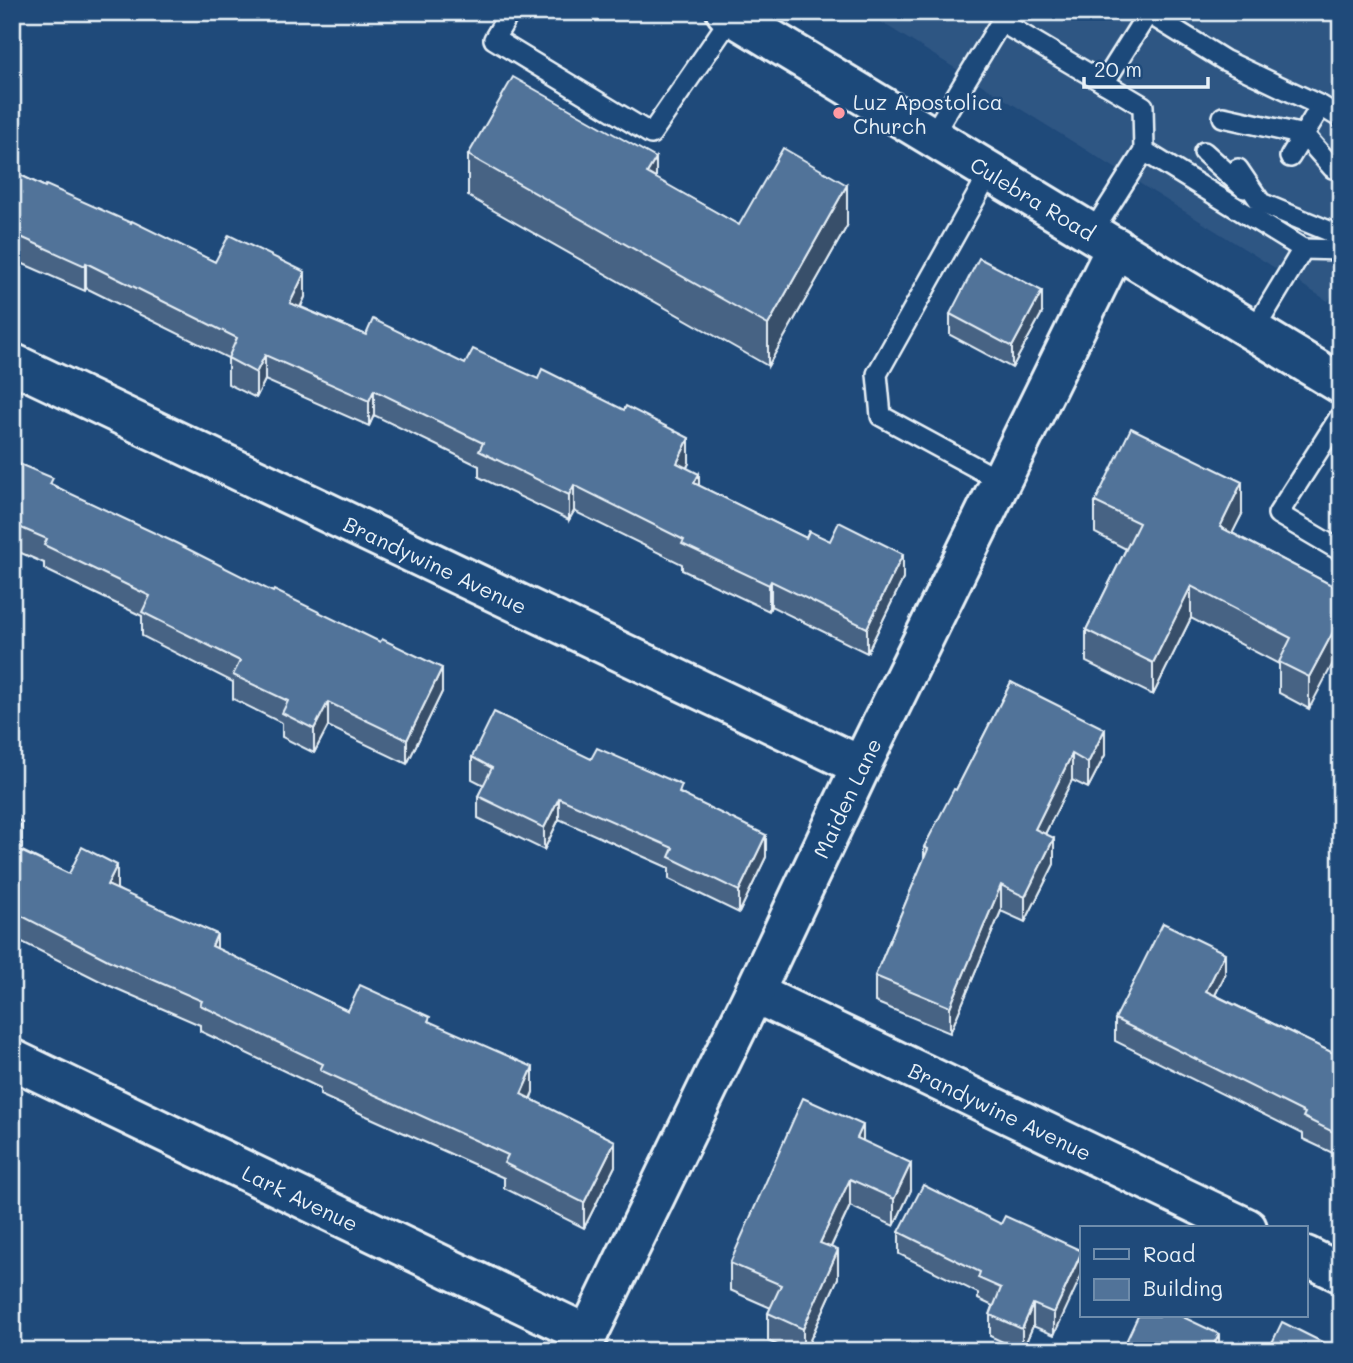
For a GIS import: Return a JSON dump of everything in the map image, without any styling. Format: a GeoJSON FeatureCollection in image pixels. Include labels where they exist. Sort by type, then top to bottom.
{"type":"FeatureCollection","features":[{"type":"Feature","properties":{"kind":"street","name":"Culebra Road"},"geometry":{"type":"LineString","coordinates":[[729,14],[1341,384]]}},
{"type":"Feature","properties":{"kind":"street","name":"Maiden Lane"},"geometry":{"type":"LineString","coordinates":[[584,1343],[754,993],[860,766],[1001,481],[1104,240]]}},
{"type":"Feature","properties":{"kind":"street","name":"Brandywine Avenue"},"geometry":{"type":"LineString","coordinates":[[12,363],[860,766]]}},
{"type":"Feature","properties":{"kind":"street","name":"Brandywine Avenue"},"geometry":{"type":"LineString","coordinates":[[754,993],[1243,1226]]}},
{"type":"Feature","properties":{"kind":"street","name":"Lark Avenue"},"geometry":{"type":"LineString","coordinates":[[12,1059],[584,1343]]}},
{"type":"Feature","properties":{"kind":"street"},"geometry":{"type":"LineString","coordinates":[[1308,1257],[1341,1273]]}},
{"type":"Feature","properties":{"kind":"lane"},"geometry":{"type":"LineString","coordinates":[[510,12],[494,39],[651,134],[729,14]]}},
{"type":"Feature","properties":{"kind":"lane"},"geometry":{"type":"LineString","coordinates":[[1104,83],[1148,13],[1224,60],[1341,118]]}},
{"type":"Feature","properties":{"kind":"lane"},"geometry":{"type":"LineString","coordinates":[[932,136],[1004,17],[1143,106],[1144,151],[1104,240]]}},
{"type":"Feature","properties":{"kind":"lane"},"geometry":{"type":"LineString","coordinates":[[1290,157],[1321,106]]}},
{"type":"Feature","properties":{"kind":"lane"},"geometry":{"type":"LineString","coordinates":[[1223,117],[1304,135],[1328,172]]}},
{"type":"Feature","properties":{"kind":"lane"},"geometry":{"type":"LineString","coordinates":[[1257,136],[1304,135]]}},
{"type":"Feature","properties":{"kind":"lane"},"geometry":{"type":"LineString","coordinates":[[1144,151],[1341,236]]}},
{"type":"Feature","properties":{"kind":"lane"},"geometry":{"type":"LineString","coordinates":[[1204,152],[1261,203],[1303,249],[1341,250]]}},
{"type":"Feature","properties":{"kind":"lane"},"geometry":{"type":"LineString","coordinates":[[1238,169],[1261,203],[1304,212]]}},
{"type":"Feature","properties":{"kind":"lane"},"geometry":{"type":"LineString","coordinates":[[990,172],[877,374],[881,416],[1001,481]]}},
{"type":"Feature","properties":{"kind":"lane"},"geometry":{"type":"LineString","coordinates":[[1253,332],[1303,249]]}},
{"type":"Feature","properties":{"kind":"lane"},"geometry":{"type":"LineString","coordinates":[[1341,415],[1279,514],[1341,551]]}},
{"type":"Feature","properties":{"kind":"shaded area"},"geometry":{"type":"Polygon","coordinates":[[[865,12],[1341,12],[1341,281],[1328,301],[865,12]]]}},
{"type":"Feature","properties":{"kind":"building"},"geometry":{"type":"Polygon","coordinates":[[[513,77],[656,158],[647,173],[739,225],[783,148],[847,185],[768,325],[468,155],[513,77]]]}},
{"type":"Feature","properties":{"kind":"building"},"geometry":{"type":"Polygon","coordinates":[[[12,171],[131,223],[132,221],[215,262],[229,235],[305,272],[290,303],[366,335],[373,319],[465,364],[473,349],[538,379],[542,369],[624,410],[626,406],[689,438],[677,463],[699,474],[694,483],[806,538],[809,531],[830,541],[839,522],[903,554],[867,628],[771,581],[769,585],[682,544],[684,540],[574,485],[569,495],[479,451],[483,443],[374,390],[369,401],[265,355],[256,373],[228,358],[237,338],[86,263],[85,266],[12,233],[12,171]]]}},
{"type":"Feature","properties":{"kind":"building"},"geometry":{"type":"Polygon","coordinates":[[[979,258],[1042,291],[1012,347],[950,314],[979,258]]]}},
{"type":"Feature","properties":{"kind":"building"},"geometry":{"type":"Polygon","coordinates":[[[1131,428],[1242,482],[1220,527],[1341,590],[1341,617],[1309,677],[1279,662],[1291,638],[1191,586],[1153,663],[1086,630],[1139,523],[1095,502],[1131,428]]]}},
{"type":"Feature","properties":{"kind":"building"},"geometry":{"type":"Polygon","coordinates":[[[12,461],[53,478],[50,484],[273,592],[274,590],[380,642],[382,639],[442,668],[407,740],[328,702],[314,729],[282,713],[288,701],[233,675],[240,661],[142,612],[150,596],[44,545],[47,539],[12,524],[12,461]]]}},
{"type":"Feature","properties":{"kind":"building"},"geometry":{"type":"Polygon","coordinates":[[[1011,682],[1105,729],[1088,763],[1072,754],[1035,829],[1054,838],[1025,897],[1001,885],[950,1007],[875,976],[928,849],[924,847],[1011,682]]]}},
{"type":"Feature","properties":{"kind":"building"},"geometry":{"type":"Polygon","coordinates":[[[494,712],[591,759],[597,748],[682,785],[679,793],[766,835],[739,891],[669,857],[673,848],[559,798],[544,828],[478,796],[492,768],[472,757],[494,712]]]}},
{"type":"Feature","properties":{"kind":"building"},"geometry":{"type":"Polygon","coordinates":[[[12,817],[22,822],[12,841],[12,817]]]}},
{"type":"Feature","properties":{"kind":"building"},"geometry":{"type":"Polygon","coordinates":[[[12,847],[69,874],[82,847],[117,865],[107,885],[217,934],[212,946],[348,1011],[360,985],[430,1017],[428,1021],[533,1067],[521,1094],[615,1141],[584,1203],[504,1163],[508,1155],[320,1070],[323,1064],[200,1005],[202,1001],[108,960],[12,911],[12,847]]]}},
{"type":"Feature","properties":{"kind":"building"},"geometry":{"type":"Polygon","coordinates":[[[1163,923],[1225,953],[1206,991],[1339,1056],[1341,1051],[1341,1136],[1303,1117],[1305,1113],[1115,1019],[1163,923]]]}},
{"type":"Feature","properties":{"kind":"building"},"geometry":{"type":"Polygon","coordinates":[[[803,1098],[863,1125],[857,1138],[911,1163],[894,1199],[850,1179],[820,1243],[838,1250],[803,1329],[768,1313],[781,1285],[730,1263],[803,1098]]]}},
{"type":"Feature","properties":{"kind":"building"},"geometry":{"type":"Polygon","coordinates":[[[923,1185],[1001,1224],[1005,1216],[1080,1250],[1080,1255],[1054,1313],[1033,1304],[1022,1329],[990,1315],[1001,1288],[978,1278],[980,1272],[899,1232],[923,1185]]]}},
{"type":"Feature","properties":{"kind":"building"},"geometry":{"type":"Polygon","coordinates":[[[1137,1318],[1185,1318],[1219,1334],[1210,1351],[1128,1351],[1123,1348],[1137,1318]]]}},
{"type":"Feature","properties":{"kind":"building"},"geometry":{"type":"Polygon","coordinates":[[[1282,1322],[1340,1351],[1268,1351],[1282,1322]]]}},
{"type":"Feature","properties":{"kind":"place","name":"Luz Apostolica Church"},"geometry":{"type":"Point","coordinates":[839,113]}}]}
